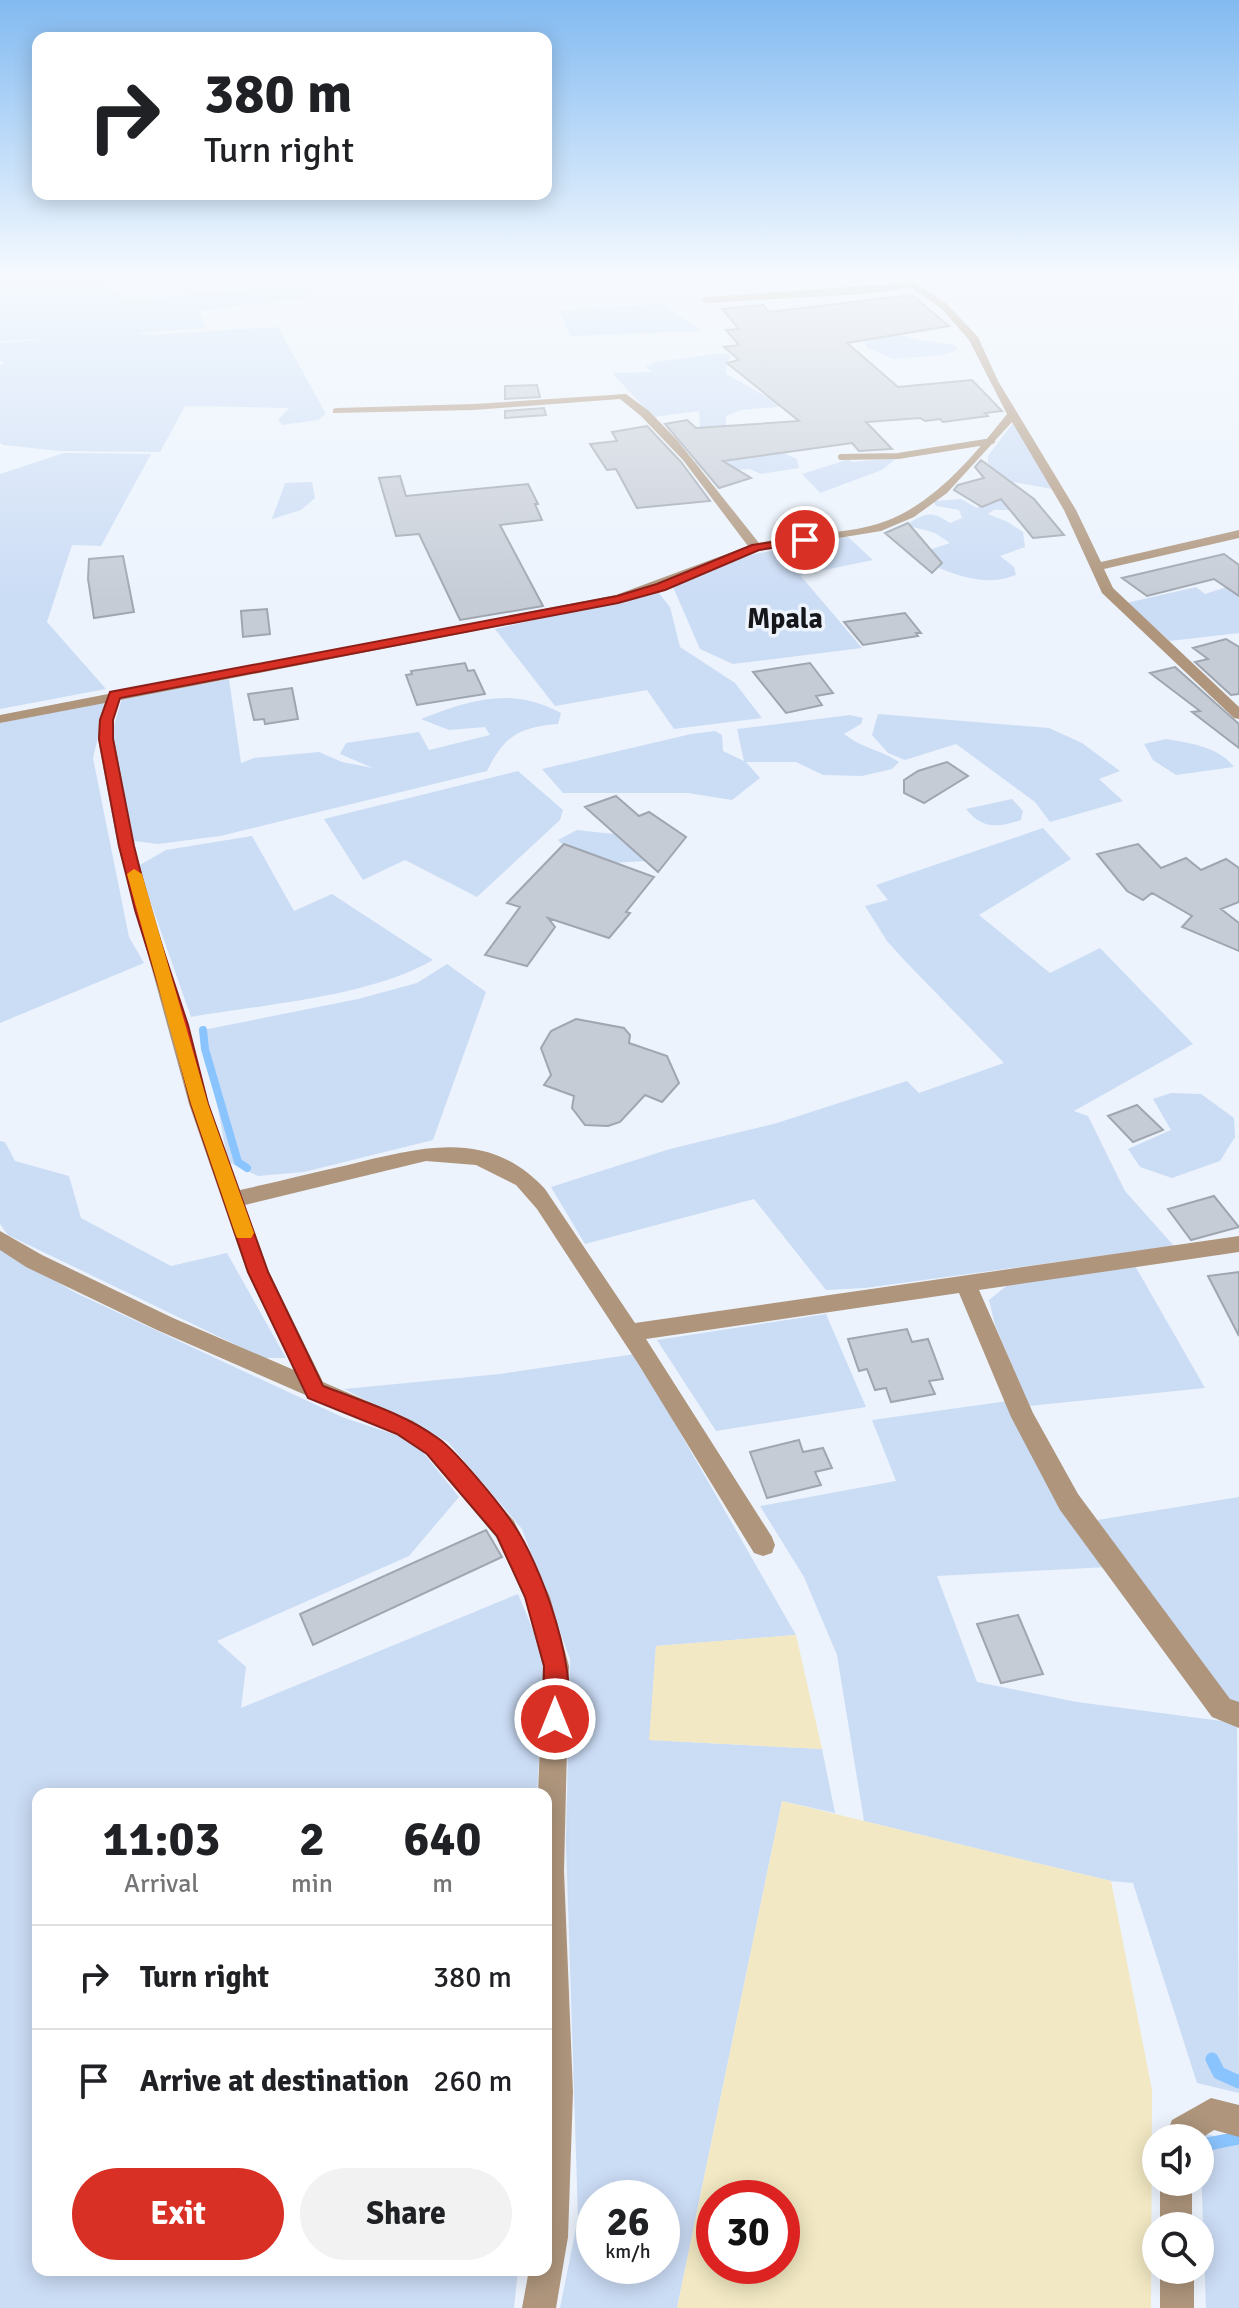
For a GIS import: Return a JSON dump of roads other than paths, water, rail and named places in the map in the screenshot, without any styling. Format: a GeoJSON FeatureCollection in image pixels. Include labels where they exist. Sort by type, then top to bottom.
{"type":"FeatureCollection","features":[{"type":"Feature","properties":{"kind":"street"},"geometry":{"type":"LineString","coordinates":[[995,385],[1070,510],[1107,590],[1239,715]]}},
{"type":"Feature","properties":{"kind":"street"},"geometry":{"type":"LineString","coordinates":[[337,411],[474,407],[622,396],[640,408],[707,483],[756,547]]}},
{"type":"Feature","properties":{"kind":"street"},"geometry":{"type":"LineString","coordinates":[[0,719],[618,599],[661,587],[756,547],[892,524],[915,512],[978,458],[1014,413]]}},
{"type":"Feature","properties":{"kind":"street"},"geometry":{"type":"LineString","coordinates":[[1096,567],[1239,534]]}},
{"type":"Feature","properties":{"kind":"street"},"geometry":{"type":"LineString","coordinates":[[115,695],[106,720],[106,739],[126,846],[199,1104],[258,1272],[316,1392]]}},
{"type":"Feature","properties":{"kind":"street"},"geometry":{"type":"LineString","coordinates":[[232,1200],[426,1154],[455,1151],[490,1160],[525,1182],[544,1203],[632,1332],[763,1545]]}},
{"type":"Feature","properties":{"kind":"street"},"geometry":{"type":"LineString","coordinates":[[0,1239],[70,1279],[316,1392],[405,1428],[434,1447],[505,1529],[537,1597],[556,1666],[552,1803]]}},
{"type":"Feature","properties":{"kind":"street"},"geometry":{"type":"LineString","coordinates":[[632,1332],[1239,1244]]}},
{"type":"Feature","properties":{"kind":"street"},"geometry":{"type":"LineString","coordinates":[[966,1284],[1023,1417],[1069,1502],[1221,1708],[1239,1715]]}},
{"type":"Feature","properties":{"kind":"street"},"geometry":{"type":"LineString","coordinates":[[552,1934],[557,2092],[552,2213]]}},
{"type":"Feature","properties":{"kind":"street"},"geometry":{"type":"LineString","coordinates":[[1195,2124],[1211,2114],[1239,2121]]}},
{"type":"Feature","properties":{"kind":"street"},"geometry":{"type":"LineString","coordinates":[[539,2308],[545,2276]]}},
{"type":"Feature","properties":{"kind":"street"},"geometry":{"type":"LineString","coordinates":[[1177,2284],[1177,2308]]}},
{"type":"Feature","properties":{"kind":"lane"},"geometry":{"type":"LineString","coordinates":[[841,457],[922,453],[992,441]]}},
{"type":"Feature","properties":{"kind":"waterway"},"geometry":{"type":"LineString","coordinates":[[203,1030],[205,1049],[238,1162],[247,1168]]}},
{"type":"Feature","properties":{"kind":"waterway"},"geometry":{"type":"LineString","coordinates":[[1212,2059],[1219,2073],[1239,2082]]}},
{"type":"Feature","properties":{"kind":"waterway"},"geometry":{"type":"LineString","coordinates":[[1214,2143],[1239,2138]]}},
{"type":"Feature","properties":{"kind":"district","name":"Mpala"},"geometry":{"type":"Point","coordinates":[785,619]}}]}
